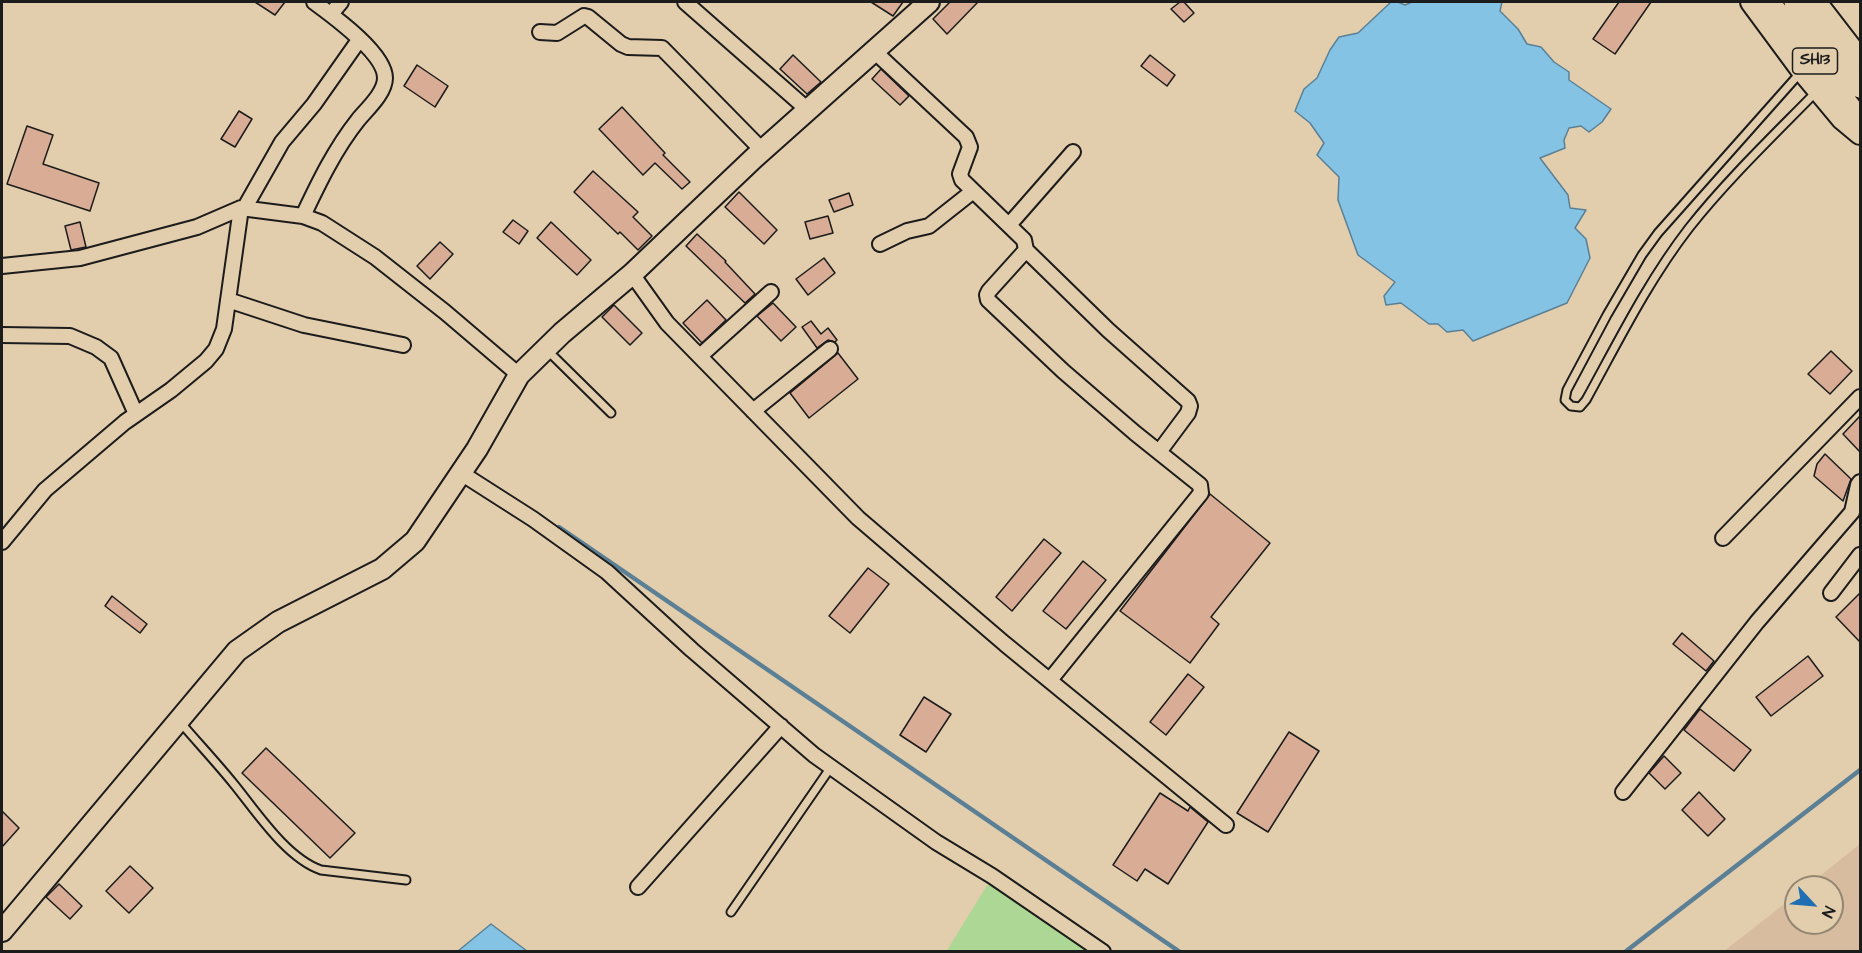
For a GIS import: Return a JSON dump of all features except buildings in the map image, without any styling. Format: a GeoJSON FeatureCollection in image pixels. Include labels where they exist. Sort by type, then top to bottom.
{"type":"FeatureCollection","features":[{"type":"Feature","properties":{"kind":"main road"},"geometry":{"type":"LineString","coordinates":[[2,931],[237,651],[278,622],[382,569],[415,541],[477,449],[519,375],[561,333],[632,274],[762,150],[929,2]]}},
{"type":"Feature","properties":{"kind":"main road"},"geometry":{"type":"LineString","coordinates":[[1751,2],[1802,71],[1842,119],[1860,134]]}},
{"type":"Feature","properties":{"kind":"main road","name":"SH13"},"geometry":{"type":"LineString","coordinates":[[1769,2],[1860,120]]}},
{"type":"Feature","properties":{"kind":"main road","name":"SH13"},"geometry":{"type":"LineString","coordinates":[[1795,2],[1860,87]]}},
{"type":"Feature","properties":{"kind":"main road"},"geometry":{"type":"LineString","coordinates":[[1816,2],[1860,56]]}},
{"type":"Feature","properties":{"kind":"street"},"geometry":{"type":"LineString","coordinates":[[303,216],[331,160],[346,136],[382,89],[385,78],[381,64],[359,40],[314,2]]}},
{"type":"Feature","properties":{"kind":"street"},"geometry":{"type":"LineString","coordinates":[[331,14],[341,2]]}},
{"type":"Feature","properties":{"kind":"street"},"geometry":{"type":"LineString","coordinates":[[685,2],[808,110]]}},
{"type":"Feature","properties":{"kind":"street"},"geometry":{"type":"LineString","coordinates":[[540,32],[557,33],[584,16],[628,47],[662,48],[762,150]]}},
{"type":"Feature","properties":{"kind":"street"},"geometry":{"type":"LineString","coordinates":[[2,542],[45,490],[136,414],[171,390],[206,361],[216,349],[224,328],[228,300],[251,210],[282,142],[314,105],[359,40]]}},
{"type":"Feature","properties":{"kind":"street"},"geometry":{"type":"LineString","coordinates":[[874,51],[966,137],[970,147],[960,174],[972,192],[1024,240],[1026,250],[1115,337],[1188,401],[1188,413],[1159,452]]}},
{"type":"Feature","properties":{"kind":"street"},"geometry":{"type":"LineString","coordinates":[[1009,225],[1073,152]]}},
{"type":"Feature","properties":{"kind":"street"},"geometry":{"type":"LineString","coordinates":[[880,244],[912,230],[929,226],[972,192]]}},
{"type":"Feature","properties":{"kind":"street"},"geometry":{"type":"LineString","coordinates":[[2,266],[80,258],[251,210],[303,216],[322,223],[375,257],[445,312],[519,375]]}},
{"type":"Feature","properties":{"kind":"street"},"geometry":{"type":"LineString","coordinates":[[1026,250],[989,291],[988,300],[1063,371],[1200,485],[1201,493],[1050,680]]}},
{"type":"Feature","properties":{"kind":"street"},"geometry":{"type":"LineString","coordinates":[[632,274],[667,323],[858,518],[1226,825]]}},
{"type":"Feature","properties":{"kind":"street"},"geometry":{"type":"LineString","coordinates":[[700,356],[771,292]]}},
{"type":"Feature","properties":{"kind":"street"},"geometry":{"type":"LineString","coordinates":[[228,300],[304,325],[403,345]]}},
{"type":"Feature","properties":{"kind":"street"},"geometry":{"type":"LineString","coordinates":[[2,335],[70,336],[96,347],[111,358],[136,414]]}},
{"type":"Feature","properties":{"kind":"street"},"geometry":{"type":"LineString","coordinates":[[753,411],[830,350]]}},
{"type":"Feature","properties":{"kind":"street"},"geometry":{"type":"LineString","coordinates":[[1723,538],[1860,397]]}},
{"type":"Feature","properties":{"kind":"street"},"geometry":{"type":"LineString","coordinates":[[460,473],[533,519],[607,572],[692,650],[831,767],[936,842],[992,876],[1103,951]]}},
{"type":"Feature","properties":{"kind":"street"},"geometry":{"type":"LineString","coordinates":[[1623,792],[1757,622],[1852,512],[1860,482]]}},
{"type":"Feature","properties":{"kind":"street"},"geometry":{"type":"LineString","coordinates":[[1831,593],[1860,555]]}},
{"type":"Feature","properties":{"kind":"street"},"geometry":{"type":"LineString","coordinates":[[638,887],[781,726]]}},
{"type":"Feature","properties":{"kind":"lane"},"geometry":{"type":"LineString","coordinates":[[1802,71],[1672,217],[1642,255],[1567,390],[1565,400],[1571,406],[1580,407],[1586,400],[1630,318],[1689,228],[1818,90]]}},
{"type":"Feature","properties":{"kind":"lane"},"geometry":{"type":"LineString","coordinates":[[546,349],[610,413]]}},
{"type":"Feature","properties":{"kind":"lane"},"geometry":{"type":"LineString","coordinates":[[179,721],[271,830],[302,860],[321,870],[406,880]]}},
{"type":"Feature","properties":{"kind":"lane"},"geometry":{"type":"LineString","coordinates":[[731,912],[831,767]]}},
{"type":"Feature","properties":{"kind":"shaded area"},"geometry":{"type":"Polygon","coordinates":[[[1860,844],[1860,951],[1724,951],[1784,904],[1784,935],[1844,935],[1844,875],[1821,875],[1860,844]]]}},
{"type":"Feature","properties":{"kind":"green space"},"geometry":{"type":"Polygon","coordinates":[[[991,879],[1100,952],[946,952],[991,879]]]}},
{"type":"Feature","properties":{"kind":"water"},"geometry":{"type":"Polygon","coordinates":[[[1391,2],[1405,5],[1412,2],[1502,2],[1500,11],[1518,29],[1527,44],[1541,47],[1554,62],[1569,72],[1569,80],[1611,109],[1602,122],[1589,132],[1581,126],[1569,128],[1564,140],[1565,148],[1540,158],[1568,195],[1570,208],[1586,210],[1575,228],[1586,239],[1590,258],[1567,303],[1473,341],[1463,330],[1447,332],[1438,324],[1429,324],[1401,303],[1386,305],[1384,296],[1395,282],[1358,255],[1338,200],[1339,177],[1317,155],[1324,143],[1310,123],[1295,111],[1304,89],[1317,78],[1339,37],[1358,33],[1391,2]]]}},
{"type":"Feature","properties":{"kind":"water"},"geometry":{"type":"Polygon","coordinates":[[[491,924],[527,951],[458,951],[491,924]]]}},
{"type":"Feature","properties":{"kind":"waterway"},"geometry":{"type":"LineString","coordinates":[[559,527],[1180,952]]}},
{"type":"Feature","properties":{"kind":"waterway"},"geometry":{"type":"LineString","coordinates":[[1625,952],[1860,770]]}}]}
